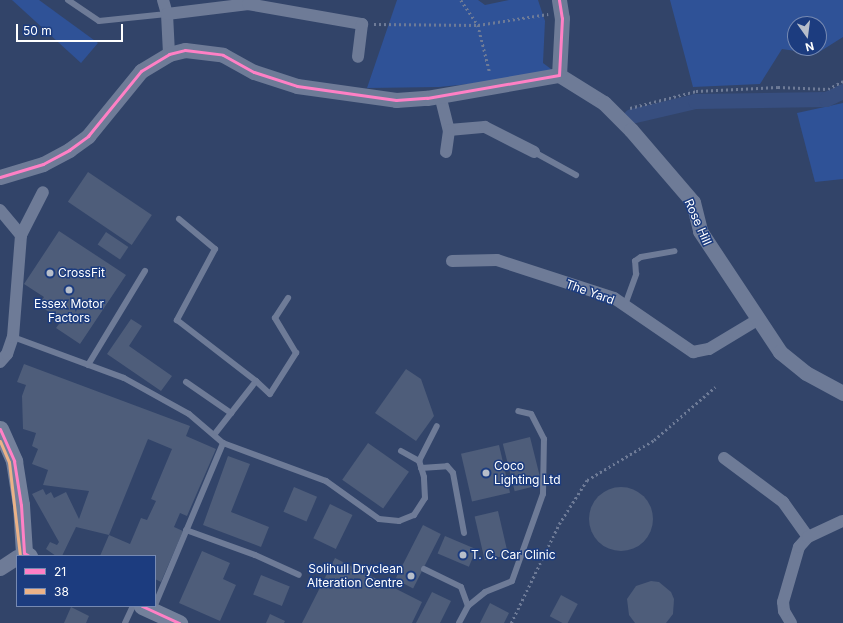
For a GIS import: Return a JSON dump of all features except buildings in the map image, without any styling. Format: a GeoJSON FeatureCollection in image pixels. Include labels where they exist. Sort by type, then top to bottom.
{"type":"FeatureCollection","features":[{"type":"Feature","properties":{"kind":"main road"},"geometry":{"type":"LineString","coordinates":[[0,429],[14,461],[21,505],[22,555]]}},
{"type":"Feature","properties":{"kind":"main road"},"geometry":{"type":"LineString","coordinates":[[151,607],[179,623]]}},
{"type":"Feature","properties":{"kind":"street"},"geometry":{"type":"LineString","coordinates":[[163,0],[167,14],[169,54]]}},
{"type":"Feature","properties":{"kind":"street"},"geometry":{"type":"LineString","coordinates":[[167,14],[248,4],[362,24],[358,57]]}},
{"type":"Feature","properties":{"kind":"street"},"geometry":{"type":"LineString","coordinates":[[0,177],[43,164],[69,150],[88,136],[141,71],[169,54],[185,50],[208,51],[223,55],[254,72],[297,86],[364,97],[396,100],[440,95],[559,75],[562,46],[559,6]]}},
{"type":"Feature","properties":{"kind":"street","name":"Rose Hill"},"geometry":{"type":"LineString","coordinates":[[559,75],[604,103],[692,202],[700,231],[757,320],[788,360],[806,374],[843,393]]}},
{"type":"Feature","properties":{"kind":"street"},"geometry":{"type":"LineString","coordinates":[[440,95],[449,130],[446,152]]}},
{"type":"Feature","properties":{"kind":"street"},"geometry":{"type":"LineString","coordinates":[[449,130],[485,127],[534,152]]}},
{"type":"Feature","properties":{"kind":"street"},"geometry":{"type":"LineString","coordinates":[[0,362],[7,354],[13,337],[21,235],[44,192]]}},
{"type":"Feature","properties":{"kind":"street"},"geometry":{"type":"LineString","coordinates":[[0,210],[21,235]]}},
{"type":"Feature","properties":{"kind":"street","name":"The Yard"},"geometry":{"type":"LineString","coordinates":[[452,261],[497,260],[614,298],[693,352],[709,349],[757,320]]}},
{"type":"Feature","properties":{"kind":"street"},"geometry":{"type":"LineString","coordinates":[[724,458],[783,502],[808,537]]}},
{"type":"Feature","properties":{"kind":"street"},"geometry":{"type":"LineString","coordinates":[[791,623],[784,611],[784,602],[799,547],[808,537],[843,521]]}},
{"type":"Feature","properties":{"kind":"street"},"geometry":{"type":"LineString","coordinates":[[0,568],[16,559]]}},
{"type":"Feature","properties":{"kind":"lane"},"geometry":{"type":"LineString","coordinates":[[68,0],[99,21],[167,14]]}},
{"type":"Feature","properties":{"kind":"lane"},"geometry":{"type":"LineString","coordinates":[[534,152],[576,175]]}},
{"type":"Feature","properties":{"kind":"lane"},"geometry":{"type":"LineString","coordinates":[[179,219],[215,248],[177,320],[256,381],[270,394],[296,353],[275,318],[288,298]]}},
{"type":"Feature","properties":{"kind":"lane"},"geometry":{"type":"LineString","coordinates":[[625,305],[636,274],[635,260],[641,257],[674,251]]}},
{"type":"Feature","properties":{"kind":"lane"},"geometry":{"type":"LineString","coordinates":[[88,365],[145,271]]}},
{"type":"Feature","properties":{"kind":"lane"},"geometry":{"type":"LineString","coordinates":[[13,337],[137,385],[189,414],[223,443],[326,481],[379,519],[399,521],[414,515],[425,498],[422,468],[419,461],[401,451]]}},
{"type":"Feature","properties":{"kind":"lane"},"geometry":{"type":"LineString","coordinates":[[214,435],[256,381]]}},
{"type":"Feature","properties":{"kind":"lane"},"geometry":{"type":"LineString","coordinates":[[186,382],[231,413]]}},
{"type":"Feature","properties":{"kind":"lane"},"geometry":{"type":"LineString","coordinates":[[459,623],[468,606],[485,592],[512,581],[543,494],[544,439],[531,414],[518,411]]}},
{"type":"Feature","properties":{"kind":"lane"},"geometry":{"type":"LineString","coordinates":[[419,461],[437,426]]}},
{"type":"Feature","properties":{"kind":"lane"},"geometry":{"type":"LineString","coordinates":[[156,596],[223,443]]}},
{"type":"Feature","properties":{"kind":"lane"},"geometry":{"type":"LineString","coordinates":[[422,468],[447,466],[453,473],[464,533]]}},
{"type":"Feature","properties":{"kind":"lane"},"geometry":{"type":"LineString","coordinates":[[186,530],[255,555],[299,574]]}},
{"type":"Feature","properties":{"kind":"lane"},"geometry":{"type":"LineString","coordinates":[[424,568],[461,587],[468,606]]}},
{"type":"Feature","properties":{"kind":"lane"},"geometry":{"type":"LineString","coordinates":[[125,623],[133,607]]}},
{"type":"Feature","properties":{"kind":"path"},"geometry":{"type":"LineString","coordinates":[[461,0],[478,25],[494,85]]}},
{"type":"Feature","properties":{"kind":"path"},"geometry":{"type":"LineString","coordinates":[[362,24],[478,25],[559,6]]}},
{"type":"Feature","properties":{"kind":"path"},"geometry":{"type":"LineString","coordinates":[[614,113],[696,91],[778,88],[828,89],[843,81]]}},
{"type":"Feature","properties":{"kind":"path"},"geometry":{"type":"LineString","coordinates":[[511,623],[559,524],[587,480],[654,440],[715,387]]}},
{"type":"Feature","properties":{"kind":"shaded area"},"geometry":{"type":"Polygon","coordinates":[[[12,0],[39,0],[98,43],[81,63],[12,0]]]}},
{"type":"Feature","properties":{"kind":"shaded area"},"geometry":{"type":"Polygon","coordinates":[[[397,0],[478,0],[485,5],[509,0],[538,0],[545,21],[543,63],[559,75],[439,87],[367,88],[397,0]]]}},
{"type":"Feature","properties":{"kind":"shaded area"},"geometry":{"type":"Polygon","coordinates":[[[670,0],[843,0],[843,37],[827,47],[827,16],[787,16],[787,50],[782,49],[760,84],[693,87],[670,0]]]}},
{"type":"Feature","properties":{"kind":"shaded area"},"geometry":{"type":"Polygon","coordinates":[[[843,103],[843,179],[815,182],[797,113],[843,103]]]}},
{"type":"Feature","properties":{"kind":"waterway"},"geometry":{"type":"LineString","coordinates":[[631,116],[695,101],[826,99],[843,91]]}},
{"type":"Feature","properties":{"kind":"transit line","name":"21"},"geometry":{"type":"LineString","coordinates":[[559,0],[562,18],[559,75]]}},
{"type":"Feature","properties":{"kind":"transit line","name":"21"},"geometry":{"type":"LineString","coordinates":[[0,177],[43,164],[69,150],[88,136],[141,71],[169,54],[185,50],[223,55],[254,72],[297,86],[396,100],[427,98],[559,75]]}},
{"type":"Feature","properties":{"kind":"transit line","name":"21"},"geometry":{"type":"LineString","coordinates":[[0,429],[14,461],[21,505],[24,553],[27,555]]}},
{"type":"Feature","properties":{"kind":"transit line","name":"38"},"geometry":{"type":"LineString","coordinates":[[0,441],[9,462],[20,555]]}},
{"type":"Feature","properties":{"kind":"transit line","name":"21"},"geometry":{"type":"LineString","coordinates":[[144,607],[179,623]]}},
{"type":"Feature","properties":{"kind":"place","name":"CrossFit"},"geometry":{"type":"Point","coordinates":[50,273]}},
{"type":"Feature","properties":{"kind":"place","name":"Essex Motor Factors"},"geometry":{"type":"Point","coordinates":[69,290]}},
{"type":"Feature","properties":{"kind":"place","name":"Coco Lighting Ltd"},"geometry":{"type":"Point","coordinates":[486,473]}},
{"type":"Feature","properties":{"kind":"place","name":"T. C. Car Clinic"},"geometry":{"type":"Point","coordinates":[463,555]}},
{"type":"Feature","properties":{"kind":"place","name":"Solihull Dryclean Alteration Centre"},"geometry":{"type":"Point","coordinates":[411,576]}}]}
